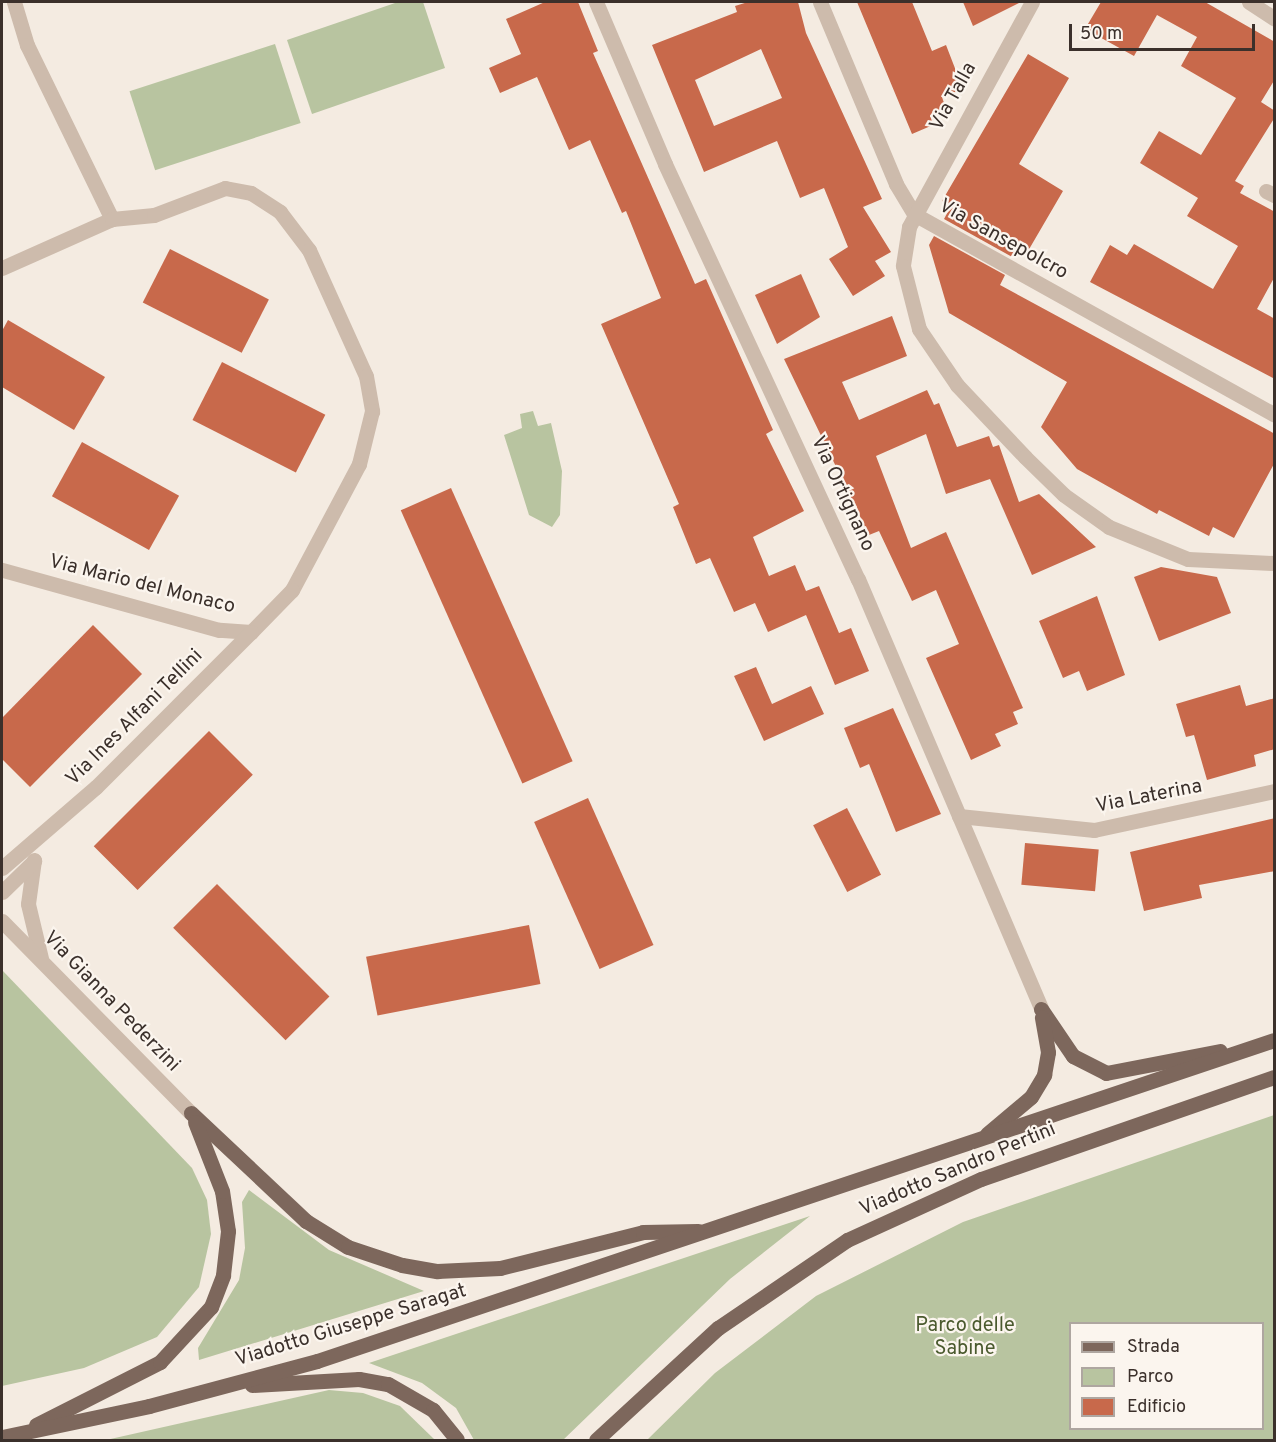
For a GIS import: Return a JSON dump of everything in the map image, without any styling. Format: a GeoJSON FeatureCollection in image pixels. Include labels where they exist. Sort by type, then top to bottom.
{"type":"FeatureCollection","features":[{"type":"Feature","properties":{"kind":"main road"},"geometry":{"type":"LineString","coordinates":[[1041,1009],[1073,1056],[1106,1073],[1253,1047]]}},
{"type":"Feature","properties":{"kind":"main road"},"geometry":{"type":"LineString","coordinates":[[978,1141],[1031,1097],[1044,1075],[1048,1052],[1041,1009]]}},
{"type":"Feature","properties":{"kind":"main road","name":"Viadotto Sandro Pertini"},"geometry":{"type":"LineString","coordinates":[[707,1231],[1275,1040]]}},
{"type":"Feature","properties":{"kind":"main road","name":"Viadotto Sandro Pertini"},"geometry":{"type":"LineString","coordinates":[[596,1440],[632,1404],[738,1313],[847,1240],[981,1179],[1275,1077]]}},
{"type":"Feature","properties":{"kind":"main road"},"geometry":{"type":"LineString","coordinates":[[191,1113],[306,1221],[348,1247],[402,1265],[448,1271],[500,1268],[643,1232],[707,1231]]}},
{"type":"Feature","properties":{"kind":"main road"},"geometry":{"type":"LineString","coordinates":[[20,1433],[149,1370],[188,1338],[211,1307],[225,1264],[226,1211],[218,1174],[191,1113]]}},
{"type":"Feature","properties":{"kind":"main road","name":"Viadotto Giuseppe Saragat"},"geometry":{"type":"LineString","coordinates":[[2,1437],[229,1386],[707,1231]]}},
{"type":"Feature","properties":{"kind":"main road"},"geometry":{"type":"LineString","coordinates":[[229,1386],[359,1379],[388,1384],[424,1403],[457,1440]]}},
{"type":"Feature","properties":{"kind":"street"},"geometry":{"type":"LineString","coordinates":[[14,2],[36,65],[112,219]]}},
{"type":"Feature","properties":{"kind":"street","name":"Via Ortignano"},"geometry":{"type":"LineString","coordinates":[[596,2],[665,164],[858,579],[1041,1009]]}},
{"type":"Feature","properties":{"kind":"street","name":"Via Sansepolcro"},"geometry":{"type":"LineString","coordinates":[[820,2],[896,184],[915,214],[1275,414]]}},
{"type":"Feature","properties":{"kind":"street","name":"Via Talla"},"geometry":{"type":"LineString","coordinates":[[1032,2],[915,214],[903,266],[919,329],[957,385],[1056,488],[1109,527],[1157,550],[1213,564],[1275,563]]}},
{"type":"Feature","properties":{"kind":"street"},"geometry":{"type":"LineString","coordinates":[[1249,2],[1275,18]]}},
{"type":"Feature","properties":{"kind":"street","name":"Via Mario del Monaco"},"geometry":{"type":"LineString","coordinates":[[2,268],[112,219],[154,215],[225,188],[266,201],[309,250],[366,376],[371,420],[359,464],[292,590],[251,632],[219,630],[2,570]]}},
{"type":"Feature","properties":{"kind":"street","name":"Via Ines Alfani Tellini"},"geometry":{"type":"LineString","coordinates":[[2,867],[9,854],[47,834],[251,632]]}},
{"type":"Feature","properties":{"kind":"street","name":"Via Laterina"},"geometry":{"type":"LineString","coordinates":[[959,816],[1094,830],[1275,791]]}},
{"type":"Feature","properties":{"kind":"street","name":"Via Ines Alfani Tellini"},"geometry":{"type":"LineString","coordinates":[[2,892],[34,860],[47,834]]}},
{"type":"Feature","properties":{"kind":"street"},"geometry":{"type":"LineString","coordinates":[[34,860],[28,904],[42,961]]}},
{"type":"Feature","properties":{"kind":"street","name":"Via Gianna Pederzini"},"geometry":{"type":"LineString","coordinates":[[2,921],[191,1113]]}},
{"type":"Feature","properties":{"kind":"green space"},"geometry":{"type":"Polygon","coordinates":[[[398,2],[423,2],[445,68],[312,114],[287,40],[398,2]]]}},
{"type":"Feature","properties":{"kind":"green space"},"geometry":{"type":"Polygon","coordinates":[[[275,44],[301,123],[155,170],[129,91],[275,44]]]}},
{"type":"Feature","properties":{"kind":"green space"},"geometry":{"type":"Polygon","coordinates":[[[533,411],[538,426],[551,423],[562,471],[560,515],[552,527],[529,515],[504,435],[522,428],[520,414],[533,411]]]}},
{"type":"Feature","properties":{"kind":"green space"},"geometry":{"type":"Polygon","coordinates":[[[2,970],[192,1168],[207,1200],[211,1234],[199,1287],[157,1337],[84,1368],[2,1386],[2,970]]]}},
{"type":"Feature","properties":{"kind":"green space","name":"Parco delle Sabine"},"geometry":{"type":"Polygon","coordinates":[[[1274,1115],[1274,1440],[647,1440],[715,1373],[816,1296],[963,1222],[1274,1115]]]}},
{"type":"Feature","properties":{"kind":"green space"},"geometry":{"type":"Polygon","coordinates":[[[249,1190],[329,1250],[424,1291],[199,1360],[198,1348],[239,1280],[245,1248],[242,1202],[249,1190]]]}},
{"type":"Feature","properties":{"kind":"green space"},"geometry":{"type":"Polygon","coordinates":[[[810,1216],[730,1279],[563,1440],[474,1440],[456,1408],[422,1383],[369,1363],[810,1216]]]}},
{"type":"Feature","properties":{"kind":"green space"},"geometry":{"type":"Polygon","coordinates":[[[329,1390],[363,1393],[400,1406],[435,1440],[106,1440],[329,1390]]]}},
{"type":"Feature","properties":{"kind":"building"},"geometry":{"type":"Polygon","coordinates":[[[545,2],[578,2],[598,51],[593,53],[695,284],[706,279],[773,430],[766,434],[804,511],[753,537],[769,576],[795,565],[806,591],[819,586],[839,633],[851,628],[869,671],[835,685],[806,615],[768,632],[755,603],[734,612],[710,558],[696,564],[673,507],[679,504],[601,324],[661,298],[626,211],[622,213],[590,140],[569,150],[537,77],[500,93],[489,68],[521,54],[506,19],[545,2]]]}},
{"type":"Feature","properties":{"kind":"building"},"geometry":{"type":"Polygon","coordinates":[[[748,2],[798,2],[806,33],[882,199],[863,207],[891,252],[875,261],[885,276],[853,296],[829,259],[848,247],[824,188],[800,198],[777,141],[704,172],[652,45],[737,12],[735,6],[748,2]],[[761,49],[695,80],[714,126],[782,98],[761,49]]]}},
{"type":"Feature","properties":{"kind":"building"},"geometry":{"type":"Polygon","coordinates":[[[857,2],[912,2],[932,51],[946,45],[963,89],[942,97],[946,109],[930,115],[933,125],[912,134],[857,2]]]}},
{"type":"Feature","properties":{"kind":"building"},"geometry":{"type":"Polygon","coordinates":[[[963,2],[1021,2],[973,26],[963,2]]]}},
{"type":"Feature","properties":{"kind":"building"},"geometry":{"type":"Polygon","coordinates":[[[1101,2],[1205,2],[1275,42],[1275,79],[1261,102],[1275,111],[1275,117],[1235,181],[1244,186],[1240,193],[1275,212],[1275,276],[1257,309],[1275,319],[1275,379],[1090,282],[1110,245],[1127,255],[1134,244],[1213,289],[1238,246],[1187,216],[1198,198],[1140,163],[1159,131],[1201,155],[1236,98],[1181,66],[1197,37],[1157,15],[1134,56],[1085,29],[1101,2]]]}},
{"type":"Feature","properties":{"kind":"building"},"geometry":{"type":"Polygon","coordinates":[[[1028,54],[1069,78],[1019,164],[1063,191],[1028,251],[1020,247],[1014,258],[944,219],[951,206],[942,201],[1028,54]]]}},
{"type":"Feature","properties":{"kind":"building"},"geometry":{"type":"Polygon","coordinates":[[[934,236],[1005,275],[1000,285],[1275,434],[1275,462],[1234,538],[1213,527],[1209,536],[1159,510],[1157,514],[1077,469],[1041,427],[1067,382],[949,313],[929,245],[934,236]]]}},
{"type":"Feature","properties":{"kind":"building"},"geometry":{"type":"Polygon","coordinates":[[[170,249],[269,299],[242,353],[143,302],[170,249]]]}},
{"type":"Feature","properties":{"kind":"building"},"geometry":{"type":"Polygon","coordinates":[[[801,274],[820,317],[777,344],[755,295],[801,274]]]}},
{"type":"Feature","properties":{"kind":"building"},"geometry":{"type":"Polygon","coordinates":[[[892,316],[907,356],[842,382],[859,420],[927,390],[934,405],[939,403],[957,447],[989,436],[993,447],[999,445],[1019,502],[1039,494],[1096,547],[1032,575],[990,479],[946,494],[926,434],[876,456],[911,548],[946,532],[1023,708],[1013,712],[1018,724],[995,734],[1001,746],[971,760],[926,658],[959,644],[936,590],[912,601],[879,531],[869,535],[784,359],[892,316]]]}},
{"type":"Feature","properties":{"kind":"building"},"geometry":{"type":"Polygon","coordinates":[[[8,320],[105,377],[74,430],[2,387],[2,331],[8,320]]]}},
{"type":"Feature","properties":{"kind":"building"},"geometry":{"type":"Polygon","coordinates":[[[222,362],[325,415],[296,473],[192,420],[222,362]]]}},
{"type":"Feature","properties":{"kind":"building"},"geometry":{"type":"Polygon","coordinates":[[[82,442],[179,496],[149,550],[52,496],[82,442]]]}},
{"type":"Feature","properties":{"kind":"building"},"geometry":{"type":"Polygon","coordinates":[[[451,488],[573,761],[522,784],[401,510],[451,488]]]}},
{"type":"Feature","properties":{"kind":"building"},"geometry":{"type":"Polygon","coordinates":[[[1161,567],[1217,577],[1231,613],[1159,641],[1134,577],[1161,567]]]}},
{"type":"Feature","properties":{"kind":"building"},"geometry":{"type":"Polygon","coordinates":[[[1097,596],[1125,675],[1087,691],[1079,671],[1063,678],[1039,621],[1097,596]]]}},
{"type":"Feature","properties":{"kind":"building"},"geometry":{"type":"Polygon","coordinates":[[[93,625],[142,674],[30,787],[2,759],[2,718],[93,625]]]}},
{"type":"Feature","properties":{"kind":"building"},"geometry":{"type":"Polygon","coordinates":[[[756,667],[772,704],[811,686],[824,714],[764,741],[734,676],[756,667]]]}},
{"type":"Feature","properties":{"kind":"building"},"geometry":{"type":"Polygon","coordinates":[[[1240,685],[1246,706],[1275,698],[1275,749],[1254,755],[1256,766],[1207,780],[1194,735],[1186,737],[1176,704],[1240,685]]]}},
{"type":"Feature","properties":{"kind":"building"},"geometry":{"type":"Polygon","coordinates":[[[893,708],[941,814],[896,832],[869,764],[860,768],[844,728],[893,708]]]}},
{"type":"Feature","properties":{"kind":"building"},"geometry":{"type":"Polygon","coordinates":[[[209,731],[253,775],[138,890],[94,846],[209,731]]]}},
{"type":"Feature","properties":{"kind":"building"},"geometry":{"type":"Polygon","coordinates":[[[588,798],[653,945],[600,969],[534,822],[588,798]]]}},
{"type":"Feature","properties":{"kind":"building"},"geometry":{"type":"Polygon","coordinates":[[[847,808],[881,875],[847,892],[813,825],[847,808]]]}},
{"type":"Feature","properties":{"kind":"building"},"geometry":{"type":"Polygon","coordinates":[[[1275,818],[1275,871],[1199,885],[1202,898],[1144,911],[1130,852],[1275,818]]]}},
{"type":"Feature","properties":{"kind":"building"},"geometry":{"type":"Polygon","coordinates":[[[1025,843],[1099,849],[1095,891],[1021,885],[1025,843]]]}},
{"type":"Feature","properties":{"kind":"building"},"geometry":{"type":"Polygon","coordinates":[[[217,884],[329,996],[286,1040],[173,928],[217,884]]]}},
{"type":"Feature","properties":{"kind":"building"},"geometry":{"type":"Polygon","coordinates":[[[529,925],[540,984],[377,1016],[366,957],[529,925]]]}}]}
